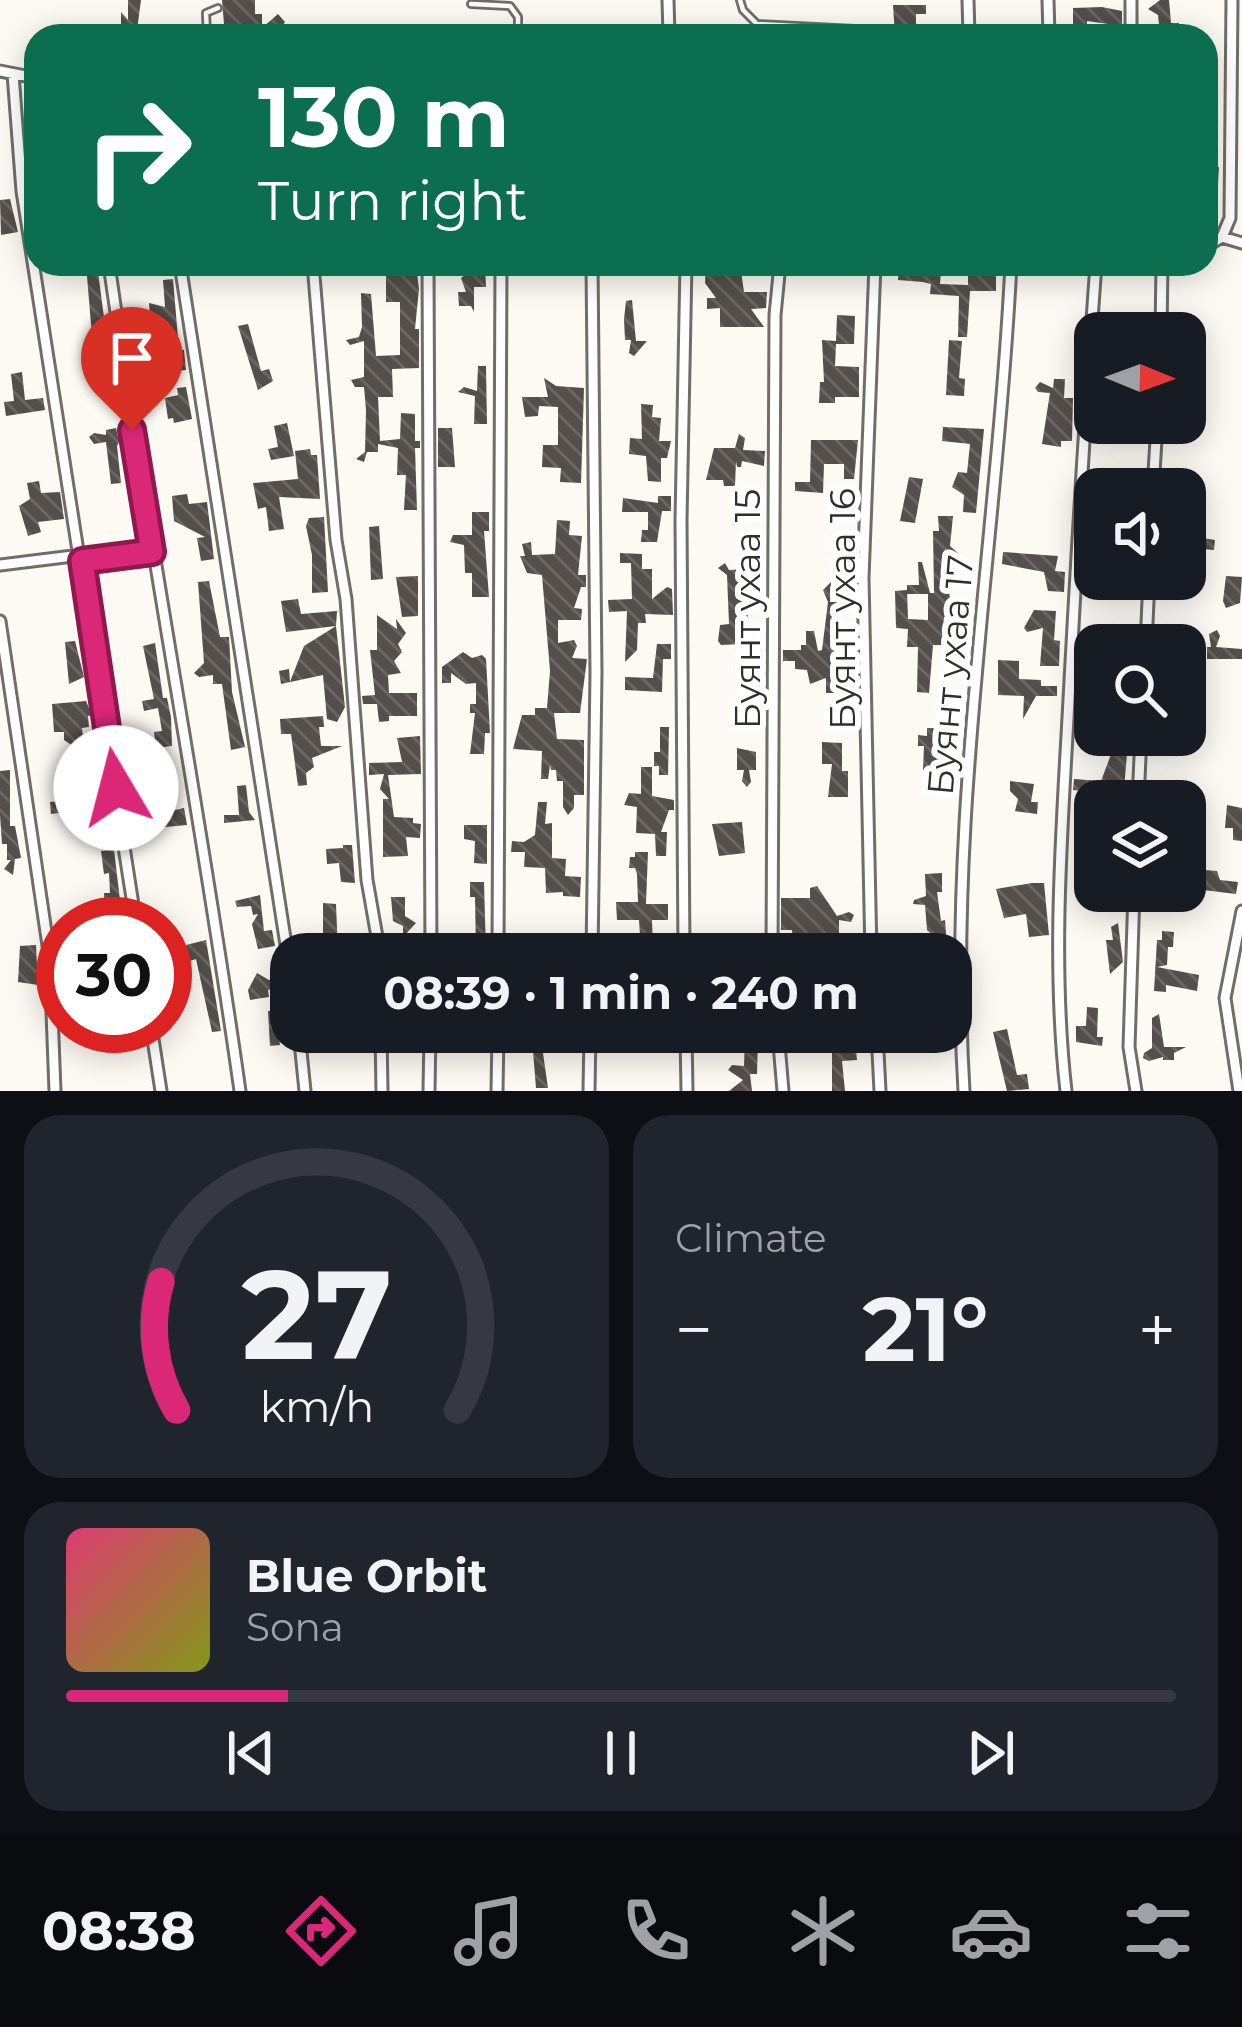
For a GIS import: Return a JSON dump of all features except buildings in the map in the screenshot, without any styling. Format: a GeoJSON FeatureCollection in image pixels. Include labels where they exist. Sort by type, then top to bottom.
{"type":"FeatureCollection","features":[{"type":"Feature","properties":{"kind":"street"},"geometry":{"type":"LineString","coordinates":[[1218,239],[1230,218],[1232,0]]}},
{"type":"Feature","properties":{"kind":"street"},"geometry":{"type":"LineString","coordinates":[[0,71],[24,75]]}},
{"type":"Feature","properties":{"kind":"street"},"geometry":{"type":"LineString","coordinates":[[13,74],[24,203]]}},
{"type":"Feature","properties":{"kind":"street"},"geometry":{"type":"LineString","coordinates":[[1222,237],[1242,243]]}},
{"type":"Feature","properties":{"kind":"street"},"geometry":{"type":"LineString","coordinates":[[36,276],[132,897]]}},
{"type":"Feature","properties":{"kind":"street"},"geometry":{"type":"LineString","coordinates":[[111,276],[240,1091]]}},
{"type":"Feature","properties":{"kind":"street"},"geometry":{"type":"LineString","coordinates":[[182,276],[284,933]]}},
{"type":"Feature","properties":{"kind":"street"},"geometry":{"type":"LineString","coordinates":[[314,276],[336,540],[346,599],[367,880],[376,933]]}},
{"type":"Feature","properties":{"kind":"street"},"geometry":{"type":"LineString","coordinates":[[428,276],[431,933]]}},
{"type":"Feature","properties":{"kind":"street"},"geometry":{"type":"LineString","coordinates":[[499,933],[501,276]]}},
{"type":"Feature","properties":{"kind":"street"},"geometry":{"type":"LineString","coordinates":[[592,276],[596,673],[592,933]]}},
{"type":"Feature","properties":{"kind":"street"},"geometry":{"type":"LineString","coordinates":[[684,933],[681,520],[686,276]]}},
{"type":"Feature","properties":{"kind":"street","name":"Буянт ухаа 15"},"geometry":{"type":"LineString","coordinates":[[772,933],[779,276]]}},
{"type":"Feature","properties":{"kind":"street","name":"Буянт ухаа 16"},"geometry":{"type":"LineString","coordinates":[[871,933],[863,578],[875,276]]}},
{"type":"Feature","properties":{"kind":"street","name":"Буянт ухаа 17"},"geometry":{"type":"LineString","coordinates":[[964,1091],[959,1006],[965,792],[1010,276]]}},
{"type":"Feature","properties":{"kind":"street"},"geometry":{"type":"LineString","coordinates":[[1066,1091],[1059,1030],[1061,849],[1095,276]]}},
{"type":"Feature","properties":{"kind":"street"},"geometry":{"type":"LineString","coordinates":[[1161,312],[1162,276]]}},
{"type":"Feature","properties":{"kind":"street"},"geometry":{"type":"LineString","coordinates":[[0,565],[152,552]]}},
{"type":"Feature","properties":{"kind":"street"},"geometry":{"type":"LineString","coordinates":[[0,621],[50,959],[55,1091]]}},
{"type":"Feature","properties":{"kind":"street"},"geometry":{"type":"LineString","coordinates":[[1240,1091],[1225,998],[1242,911]]}},
{"type":"Feature","properties":{"kind":"street"},"geometry":{"type":"LineString","coordinates":[[1133,912],[1129,1047],[1136,1091]]}},
{"type":"Feature","properties":{"kind":"street"},"geometry":{"type":"LineString","coordinates":[[155,1053],[161,1091]]}},
{"type":"Feature","properties":{"kind":"street"},"geometry":{"type":"LineString","coordinates":[[300,1053],[305,1091]]}},
{"type":"Feature","properties":{"kind":"street"},"geometry":{"type":"LineString","coordinates":[[381,1053],[382,1091]]}},
{"type":"Feature","properties":{"kind":"street"},"geometry":{"type":"LineString","coordinates":[[429,1091],[430,1053]]}},
{"type":"Feature","properties":{"kind":"street"},"geometry":{"type":"LineString","coordinates":[[497,1091],[498,1053]]}},
{"type":"Feature","properties":{"kind":"street"},"geometry":{"type":"LineString","coordinates":[[589,1091],[590,1053]]}},
{"type":"Feature","properties":{"kind":"street"},"geometry":{"type":"LineString","coordinates":[[687,1053],[688,1091]]}},
{"type":"Feature","properties":{"kind":"street"},"geometry":{"type":"LineString","coordinates":[[780,1053],[783,1091]]}},
{"type":"Feature","properties":{"kind":"street"},"geometry":{"type":"LineString","coordinates":[[878,1053],[880,1091]]}},
{"type":"Feature","properties":{"kind":"lane"},"geometry":{"type":"LineString","coordinates":[[740,0],[757,24]]}},
{"type":"Feature","properties":{"kind":"lane"},"geometry":{"type":"LineString","coordinates":[[471,4],[510,6],[518,24]]}},
{"type":"Feature","properties":{"kind":"lane"},"geometry":{"type":"LineString","coordinates":[[206,24],[206,13],[218,8]]}},
{"type":"Feature","properties":{"kind":"route"},"geometry":{"type":"LineString","coordinates":[[116,788],[82,561],[152,552],[132,430]]}}]}
